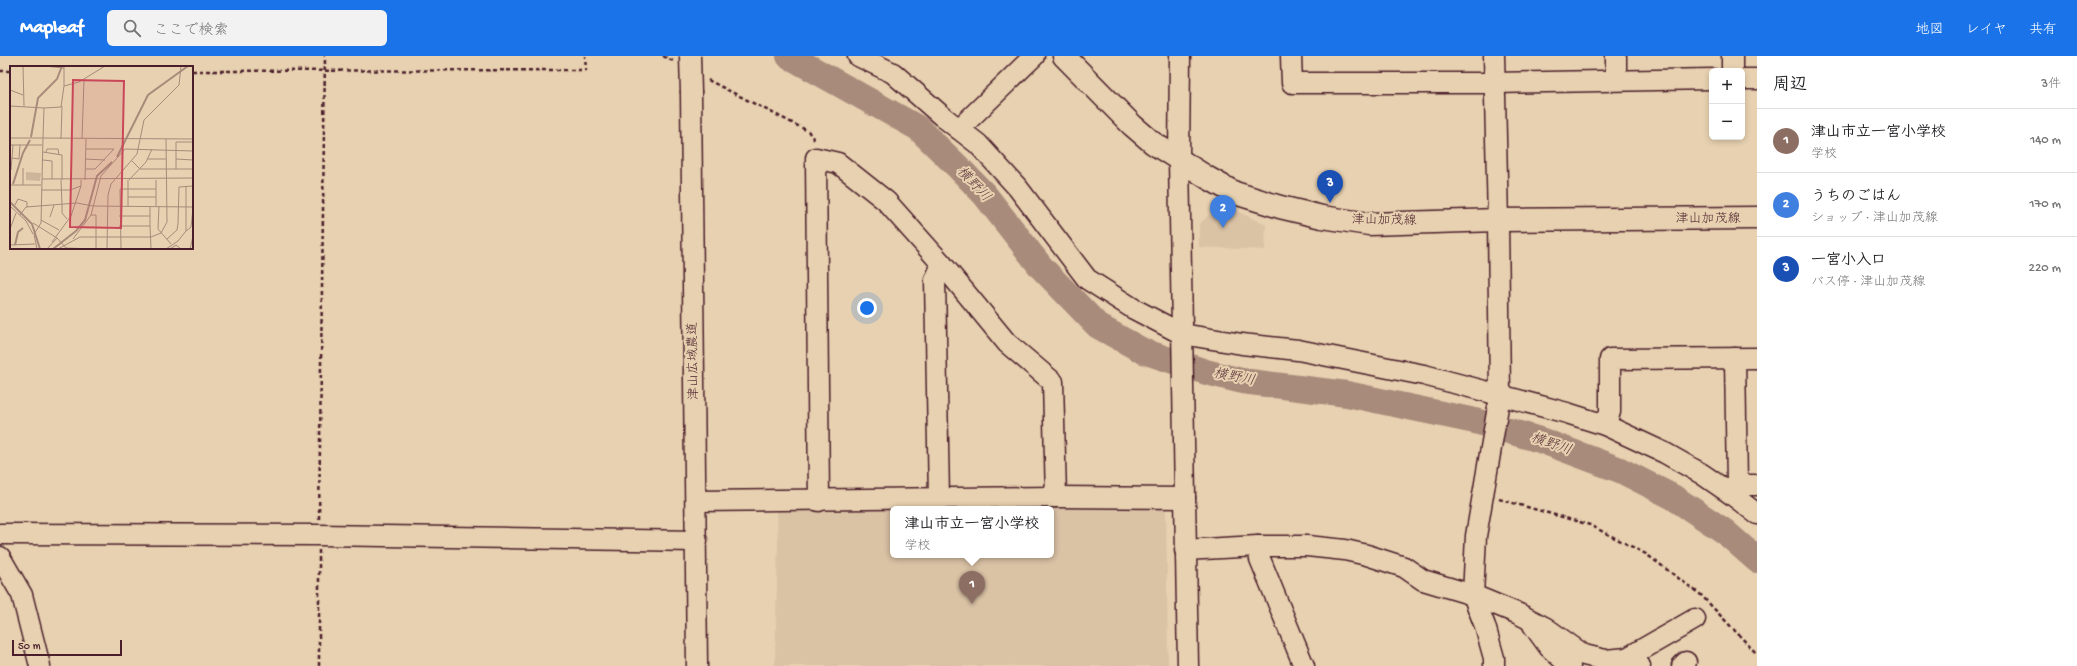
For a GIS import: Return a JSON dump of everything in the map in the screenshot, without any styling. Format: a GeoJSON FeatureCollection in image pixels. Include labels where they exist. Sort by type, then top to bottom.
{"type":"FeatureCollection","features":[{"type":"Feature","properties":{"kind":"main road","name":"津山加茂線"},"geometry":{"type":"LineString","coordinates":[[1064,56],[1132,125],[1153,142],[1179,159],[1235,193],[1280,207],[1322,217],[1369,224],[1498,220],[1757,218]]}},
{"type":"Feature","properties":{"kind":"street"},"geometry":{"type":"LineString","coordinates":[[858,56],[893,73],[959,130],[978,144],[1018,188],[1087,279],[1134,309],[1182,335],[1242,344],[1298,350],[1424,375],[1499,401],[1605,425],[1665,453],[1702,474],[1734,489],[1757,514]]}},
{"type":"Feature","properties":{"kind":"street"},"geometry":{"type":"LineString","coordinates":[[959,130],[1034,56]]}},
{"type":"Feature","properties":{"kind":"street"},"geometry":{"type":"LineString","coordinates":[[1180,56],[1179,159],[1188,666]]}},
{"type":"Feature","properties":{"kind":"street"},"geometry":{"type":"LineString","coordinates":[[1291,56],[1292,83],[1495,83],[1709,79]]}},
{"type":"Feature","properties":{"kind":"street"},"geometry":{"type":"LineString","coordinates":[[1494,56],[1498,220],[1499,401],[1476,536],[1473,595],[1485,626],[1494,658],[1494,666]]}},
{"type":"Feature","properties":{"kind":"street"},"geometry":{"type":"LineString","coordinates":[[1616,56],[1616,80]]}},
{"type":"Feature","properties":{"kind":"street"},"geometry":{"type":"LineString","coordinates":[[1732,56],[1732,68]]}},
{"type":"Feature","properties":{"kind":"street","name":"津山広域農道"},"geometry":{"type":"LineString","coordinates":[[684,60],[690,93],[697,541],[697,666]]}},
{"type":"Feature","properties":{"kind":"street"},"geometry":{"type":"LineString","coordinates":[[1745,79],[1757,79]]}},
{"type":"Feature","properties":{"kind":"street"},"geometry":{"type":"LineString","coordinates":[[819,501],[816,158],[838,163],[886,201],[942,264],[1007,343],[1052,382],[1056,497]]}},
{"type":"Feature","properties":{"kind":"street"},"geometry":{"type":"LineString","coordinates":[[938,499],[935,280],[942,264]]}},
{"type":"Feature","properties":{"kind":"street"},"geometry":{"type":"LineString","coordinates":[[1734,489],[1735,358]]}},
{"type":"Feature","properties":{"kind":"street"},"geometry":{"type":"LineString","coordinates":[[1605,425],[1610,412],[1610,359],[1757,358]]}},
{"type":"Feature","properties":{"kind":"street"},"geometry":{"type":"LineString","coordinates":[[1734,489],[1757,485]]}},
{"type":"Feature","properties":{"kind":"street"},"geometry":{"type":"LineString","coordinates":[[696,501],[819,501],[1056,497],[1184,498]]}},
{"type":"Feature","properties":{"kind":"street"},"geometry":{"type":"LineString","coordinates":[[0,534],[319,535],[697,541]]}},
{"type":"Feature","properties":{"kind":"street"},"geometry":{"type":"LineString","coordinates":[[1185,550],[1258,546],[1307,546],[1367,554],[1404,567],[1423,580],[1473,595],[1529,619],[1546,628],[1584,655],[1620,662],[1695,619]]}},
{"type":"Feature","properties":{"kind":"street"},"geometry":{"type":"LineString","coordinates":[[1258,546],[1260,559],[1304,666]]}},
{"type":"Feature","properties":{"kind":"street"},"geometry":{"type":"LineString","coordinates":[[0,557],[22,595],[40,666]]}},
{"type":"Feature","properties":{"kind":"street"},"geometry":{"type":"LineString","coordinates":[[1529,619],[1549,647],[1570,666]]}},
{"type":"Feature","properties":{"kind":"path"},"geometry":{"type":"LineString","coordinates":[[319,666],[319,535],[325,56]]}},
{"type":"Feature","properties":{"kind":"path"},"geometry":{"type":"LineString","coordinates":[[193,71],[586,70],[585,56]]}},
{"type":"Feature","properties":{"kind":"path"},"geometry":{"type":"LineString","coordinates":[[663,56],[684,60]]}},
{"type":"Feature","properties":{"kind":"path"},"geometry":{"type":"LineString","coordinates":[[704,78],[808,131],[816,143],[816,158]]}},
{"type":"Feature","properties":{"kind":"path"},"geometry":{"type":"LineString","coordinates":[[1483,491],[1590,525],[1646,554],[1701,596],[1757,654]]}},
{"type":"Feature","properties":{"kind":"shaded area"},"geometry":{"type":"Polygon","coordinates":[[[1218,206],[1228,207],[1266,225],[1265,250],[1199,247],[1199,225],[1218,206]]]}},
{"type":"Feature","properties":{"kind":"shaded area"},"geometry":{"type":"Polygon","coordinates":[[[1163,505],[1166,509],[1168,666],[775,666],[778,542],[777,506],[1163,505]]]}},
{"type":"Feature","properties":{"kind":"waterway","name":"横野川"},"geometry":{"type":"LineString","coordinates":[[789,56],[918,128],[985,195],[1041,267],[1098,326],[1143,351],[1206,372],[1242,381],[1347,394],[1475,421],[1540,440],[1620,470],[1673,497],[1724,531],[1757,560]]}},
{"type":"Feature","properties":{"kind":"place","name":"一宮小入口"},"geometry":{"type":"Point","coordinates":[1330,203]}},
{"type":"Feature","properties":{"kind":"place","name":"うちのごはん"},"geometry":{"type":"Point","coordinates":[1223,228]}},
{"type":"Feature","properties":{"kind":"place","name":"津山市立一宮小学校"},"geometry":{"type":"Point","coordinates":[972,604]}}]}
